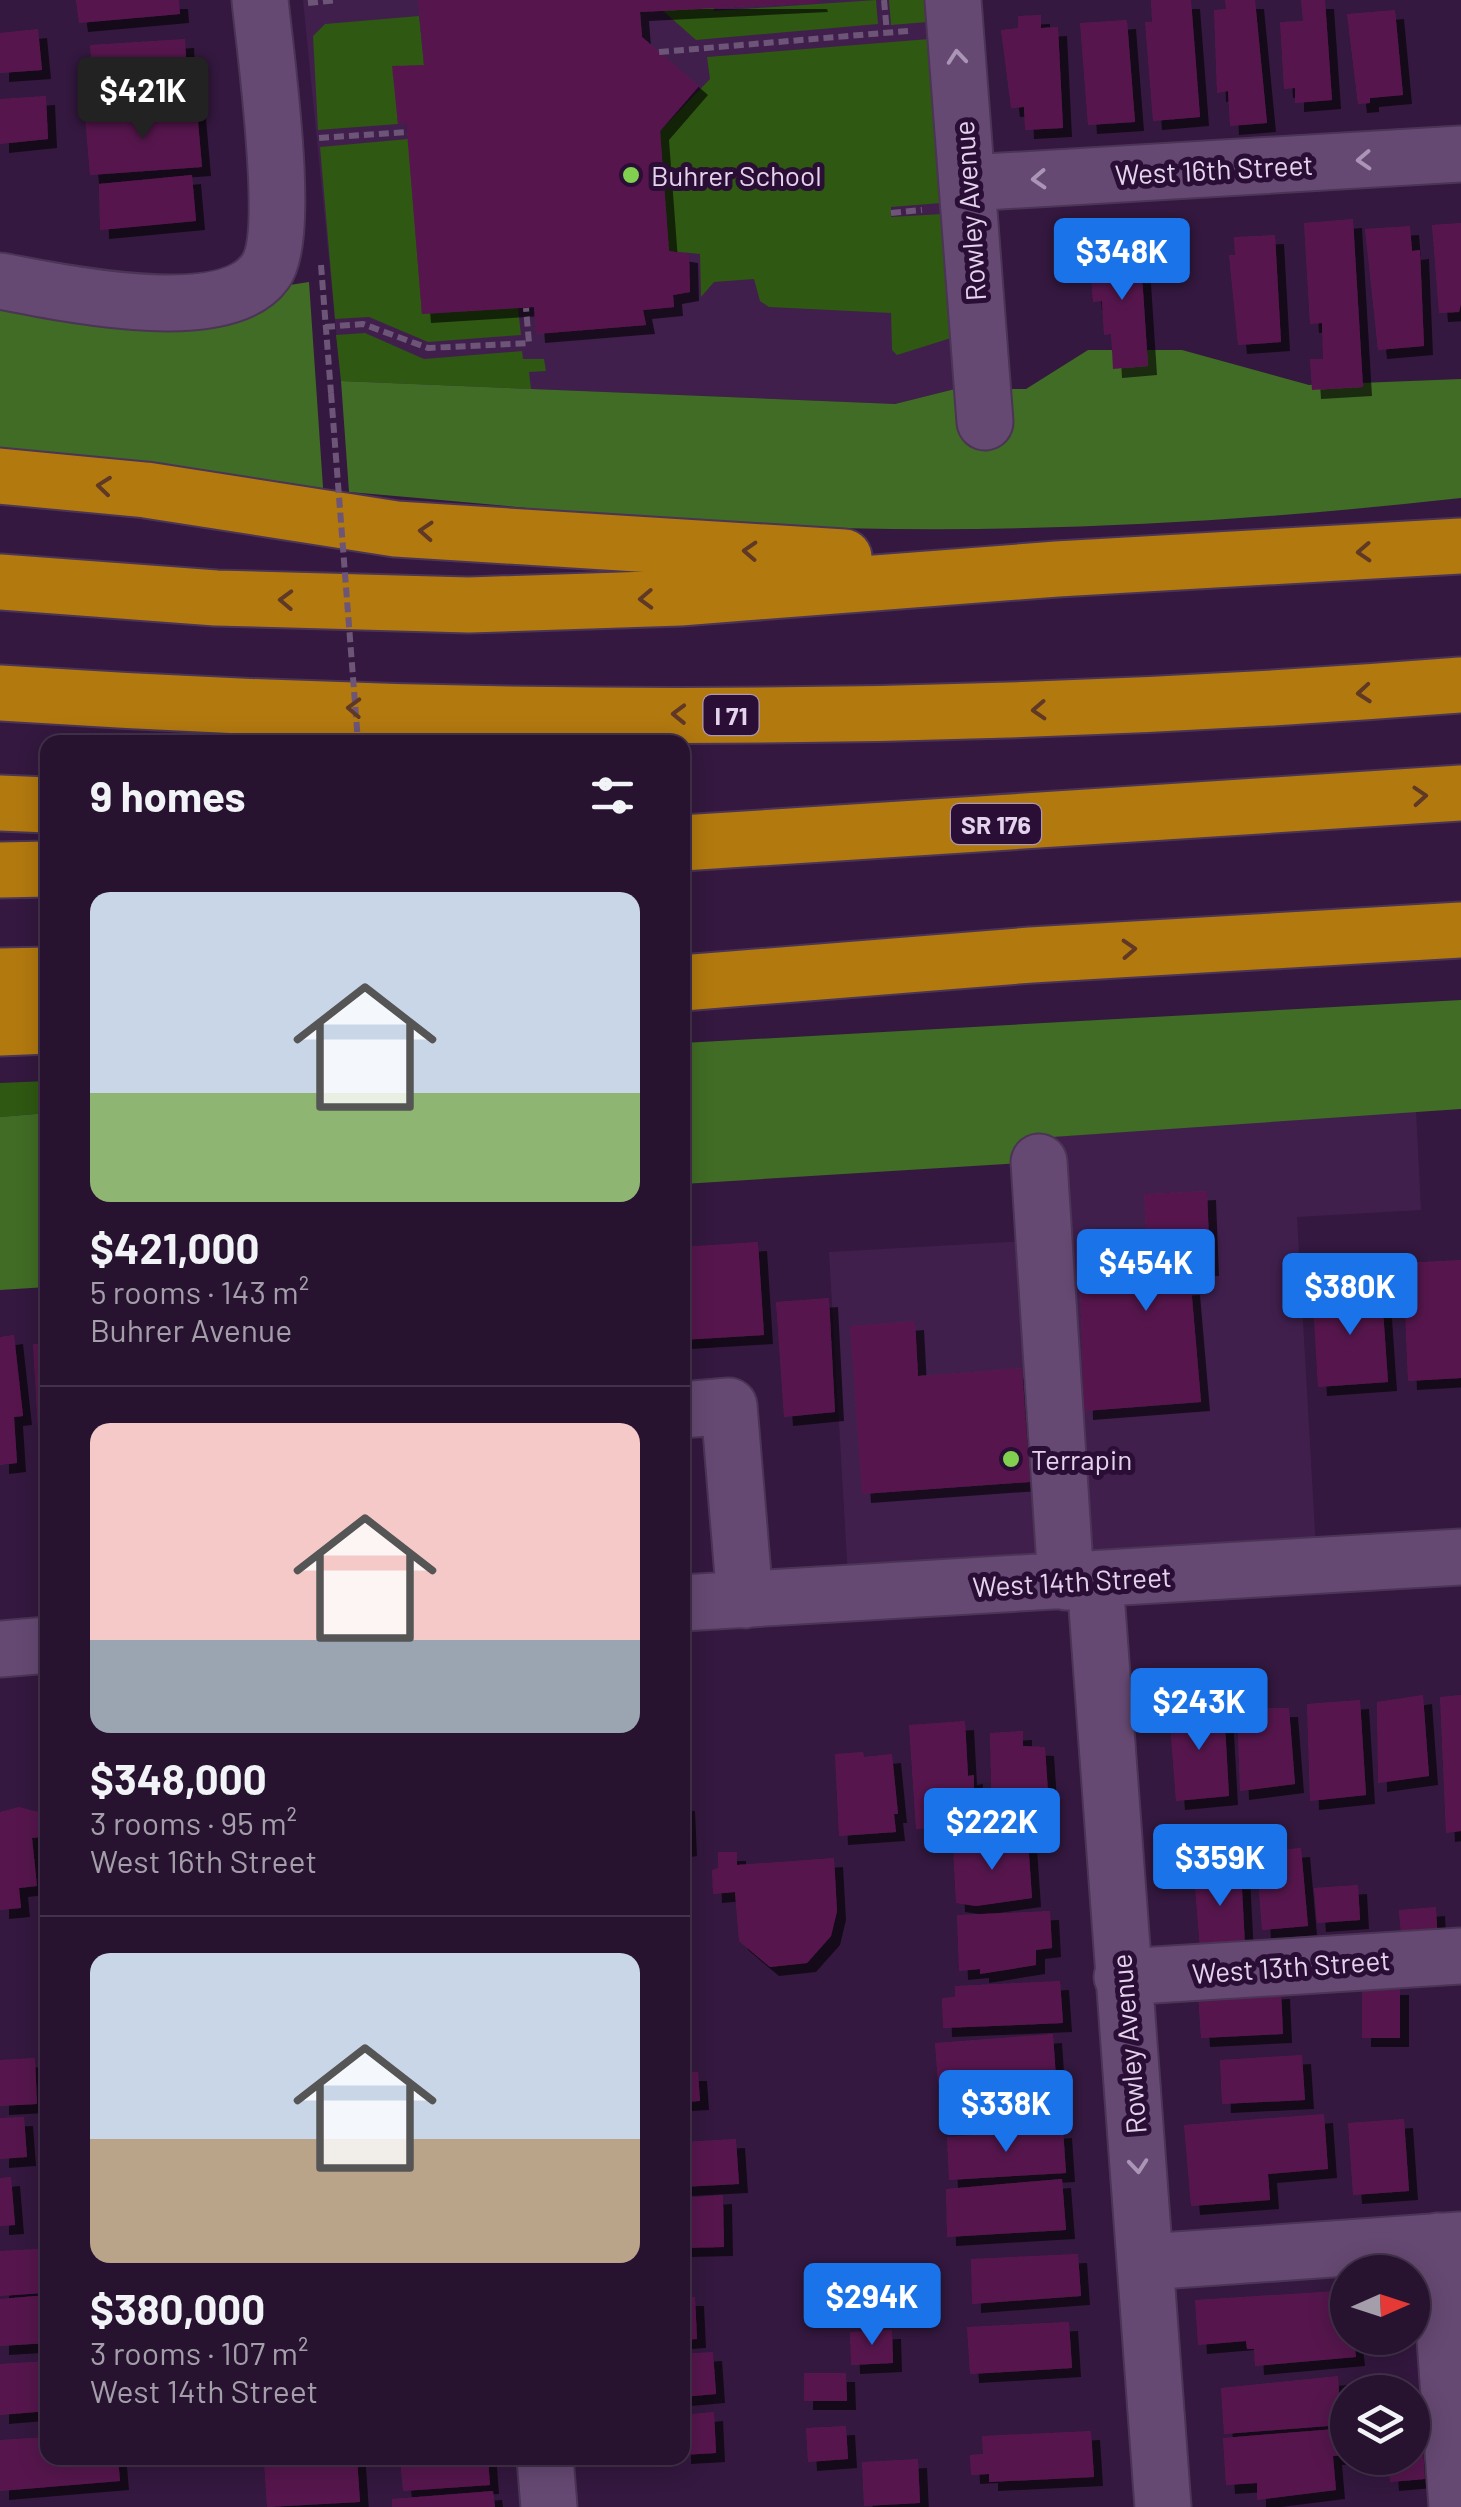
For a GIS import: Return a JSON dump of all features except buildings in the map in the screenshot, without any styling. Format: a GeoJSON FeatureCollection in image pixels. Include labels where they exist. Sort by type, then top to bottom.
{"type":"FeatureCollection","features":[{"type":"Feature","properties":{"kind":"highway"},"geometry":{"type":"LineString","coordinates":[[0,476],[146,490],[396,529],[1057,569]]}},
{"type":"Feature","properties":{"kind":"highway"},"geometry":{"type":"LineString","coordinates":[[0,582],[216,598],[468,605],[680,598],[1057,569],[1461,546]]}},
{"type":"Feature","properties":{"kind":"highway","name":"I 71"},"geometry":{"type":"LineString","coordinates":[[0,693],[387,709],[739,715],[1029,711],[1461,685]]}},
{"type":"Feature","properties":{"kind":"highway"},"geometry":{"type":"LineString","coordinates":[[690,811],[1043,811],[1310,804],[1461,793]]}},
{"type":"Feature","properties":{"kind":"highway"},"geometry":{"type":"LineString","coordinates":[[0,802],[40,804]]}},
{"type":"Feature","properties":{"kind":"highway","name":"SR 176"},"geometry":{"type":"LineString","coordinates":[[690,843],[1310,804]]}},
{"type":"Feature","properties":{"kind":"highway"},"geometry":{"type":"LineString","coordinates":[[0,870],[40,869]]}},
{"type":"Feature","properties":{"kind":"highway"},"geometry":{"type":"LineString","coordinates":[[690,982],[1032,955],[1461,930]]}},
{"type":"Feature","properties":{"kind":"highway"},"geometry":{"type":"LineString","coordinates":[[690,961],[1032,955]]}},
{"type":"Feature","properties":{"kind":"highway"},"geometry":{"type":"LineString","coordinates":[[0,976],[40,975]]}},
{"type":"Feature","properties":{"kind":"highway"},"geometry":{"type":"LineString","coordinates":[[0,1028],[40,1026]]}},
{"type":"Feature","properties":{"kind":"street"},"geometry":{"type":"LineString","coordinates":[[0,281],[138,304],[234,294],[265,272],[275,253],[281,2]]}},
{"type":"Feature","properties":{"kind":"street","name":"Rowley Avenue"},"geometry":{"type":"LineString","coordinates":[[936,15],[968,183],[985,422]]}},
{"type":"Feature","properties":{"kind":"street","name":"West 16th Street"},"geometry":{"type":"LineString","coordinates":[[968,183],[1461,154]]}},
{"type":"Feature","properties":{"kind":"street","name":"Rowley Avenue"},"geometry":{"type":"LineString","coordinates":[[1039,1162],[1122,1977],[1163,2507]]}},
{"type":"Feature","properties":{"kind":"street"},"geometry":{"type":"LineString","coordinates":[[690,1409],[729,1406],[746,1600]]}},
{"type":"Feature","properties":{"kind":"street","name":"West 14th Street"},"geometry":{"type":"LineString","coordinates":[[690,1603],[1461,1557]]}},
{"type":"Feature","properties":{"kind":"street"},"geometry":{"type":"LineString","coordinates":[[0,1648],[40,1646]]}},
{"type":"Feature","properties":{"kind":"street","name":"West 13th Street"},"geometry":{"type":"LineString","coordinates":[[1122,1977],[1461,1956]]}},
{"type":"Feature","properties":{"kind":"street"},"geometry":{"type":"LineString","coordinates":[[1146,2262],[1449,2240],[1457,2507]]}},
{"type":"Feature","properties":{"kind":"street"},"geometry":{"type":"LineString","coordinates":[[545,2465],[548,2507]]}},
{"type":"Feature","properties":{"kind":"path"},"geometry":{"type":"LineString","coordinates":[[281,2],[337,0]]}},
{"type":"Feature","properties":{"kind":"path"},"geometry":{"type":"LineString","coordinates":[[884,0],[886,33]]}},
{"type":"Feature","properties":{"kind":"path"},"geometry":{"type":"LineString","coordinates":[[659,52],[886,33],[936,15]]}},
{"type":"Feature","properties":{"kind":"path"},"geometry":{"type":"LineString","coordinates":[[312,139],[407,132]]}},
{"type":"Feature","properties":{"kind":"path"},"geometry":{"type":"LineString","coordinates":[[321,254],[357,735]]}},
{"type":"Feature","properties":{"kind":"path"},"geometry":{"type":"LineString","coordinates":[[325,327],[363,324],[428,348],[529,343],[526,308]]}},
{"type":"Feature","properties":{"kind":"shaded area","name":"Buhrer School"},"geometry":{"type":"Polygon","coordinates":[[[303,0],[926,0],[955,389],[895,404],[341,381],[303,0]]]}},
{"type":"Feature","properties":{"kind":"shaded area"},"geometry":{"type":"Polygon","coordinates":[[[1416,1111],[1421,1210],[1297,1217],[1317,1566],[849,1594],[829,1252],[1044,1240],[1037,1138],[1416,1111]]]}},
{"type":"Feature","properties":{"kind":"green space"},"geometry":{"type":"Polygon","coordinates":[[[876,0],[878,24],[696,40],[661,9],[713,5],[714,11],[876,0]]]}},
{"type":"Feature","properties":{"kind":"green space"},"geometry":{"type":"Polygon","coordinates":[[[889,0],[926,0],[928,22],[891,25],[889,0]]]}},
{"type":"Feature","properties":{"kind":"green space"},"geometry":{"type":"Polygon","coordinates":[[[419,16],[424,65],[393,67],[398,124],[318,130],[313,36],[325,24],[419,16]]]}},
{"type":"Feature","properties":{"kind":"green space"},"geometry":{"type":"Polygon","coordinates":[[[929,39],[941,203],[891,207],[891,217],[942,214],[951,338],[897,355],[892,350],[891,313],[769,307],[760,301],[754,279],[714,282],[701,297],[700,254],[669,251],[660,131],[710,79],[707,57],[929,39]]]}},
{"type":"Feature","properties":{"kind":"green space"},"geometry":{"type":"Polygon","coordinates":[[[408,139],[422,314],[518,308],[521,335],[428,342],[369,317],[335,319],[320,147],[408,139]]]}},
{"type":"Feature","properties":{"kind":"green space"},"geometry":{"type":"Polygon","coordinates":[[[0,281],[186,301],[309,282],[324,502],[0,476],[0,281]]]}},
{"type":"Feature","properties":{"kind":"green space"},"geometry":{"type":"Polygon","coordinates":[[[365,333],[424,359],[522,351],[523,359],[544,359],[546,371],[529,372],[531,389],[341,381],[336,335],[365,333]]]}},
{"type":"Feature","properties":{"kind":"green space"},"geometry":{"type":"Polygon","coordinates":[[[1088,350],[1182,350],[1309,385],[1461,379],[1461,498],[1178,522],[893,529],[704,522],[349,492],[341,381],[895,404],[955,389],[1026,389],[1088,350]]]}},
{"type":"Feature","properties":{"kind":"green space"},"geometry":{"type":"Polygon","coordinates":[[[1461,1000],[1461,1109],[1038,1138],[1039,1162],[690,1184],[690,1043],[1461,1000]]]}},
{"type":"Feature","properties":{"kind":"green space"},"geometry":{"type":"Polygon","coordinates":[[[40,1081],[40,1114],[0,1117],[0,1083],[40,1081]]]}},
{"type":"Feature","properties":{"kind":"green space"},"geometry":{"type":"Polygon","coordinates":[[[40,1114],[40,1287],[0,1290],[0,1117],[40,1114]]]}},
{"type":"Feature","properties":{"kind":"place","name":"Buhrer School"},"geometry":{"type":"Point","coordinates":[631,175]}},
{"type":"Feature","properties":{"kind":"place","name":"Terrapin"},"geometry":{"type":"Point","coordinates":[1011,1459]}}]}
